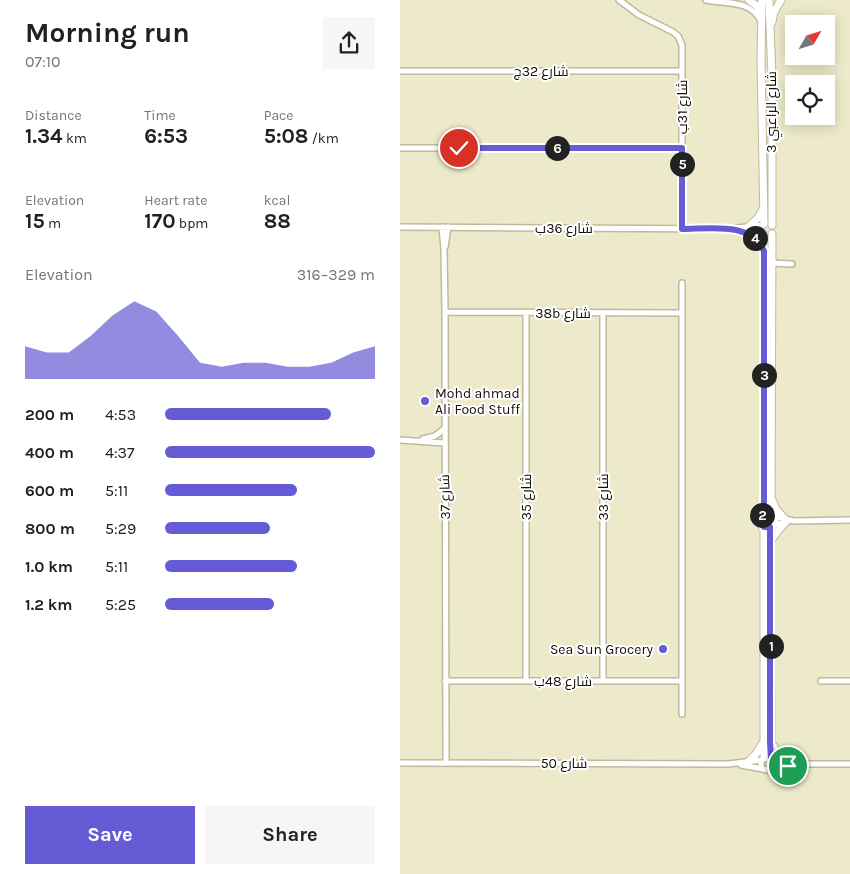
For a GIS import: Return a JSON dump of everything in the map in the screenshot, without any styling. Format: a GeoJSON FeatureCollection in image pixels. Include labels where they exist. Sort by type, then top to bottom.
{"type":"FeatureCollection","features":[{"type":"Feature","properties":{"kind":"street","name":"شارع 31ب"},"geometry":{"type":"LineString","coordinates":[[619,0],[639,15],[673,32],[678,36],[682,45],[682,229]]}},
{"type":"Feature","properties":{"kind":"street"},"geometry":{"type":"LineString","coordinates":[[706,0],[744,3],[754,9],[761,18]]}},
{"type":"Feature","properties":{"kind":"street"},"geometry":{"type":"LineString","coordinates":[[749,0],[757,6],[761,18]]}},
{"type":"Feature","properties":{"kind":"street","name":"شارع الراعبي 3"},"geometry":{"type":"LineString","coordinates":[[762,0],[764,206],[766,225]]}},
{"type":"Feature","properties":{"kind":"street","name":"شارع الراعبي 3"},"geometry":{"type":"LineString","coordinates":[[766,225],[772,76],[769,0]]}},
{"type":"Feature","properties":{"kind":"street"},"geometry":{"type":"LineString","coordinates":[[770,29],[774,12],[782,0]]}},
{"type":"Feature","properties":{"kind":"street","name":"شارع 32ج"},"geometry":{"type":"LineString","coordinates":[[400,71],[682,71]]}},
{"type":"Feature","properties":{"kind":"street"},"geometry":{"type":"LineString","coordinates":[[400,148],[682,148]]}},
{"type":"Feature","properties":{"kind":"street"},"geometry":{"type":"LineString","coordinates":[[764,206],[758,218],[747,229],[764,251]]}},
{"type":"Feature","properties":{"kind":"street"},"geometry":{"type":"LineString","coordinates":[[766,234],[774,229],[766,225],[761,230],[766,234],[771,263],[771,497],[769,514],[760,520],[769,526]]}},
{"type":"Feature","properties":{"kind":"street","name":"شارع 36ب"},"geometry":{"type":"LineString","coordinates":[[400,227],[747,229],[766,225]]}},
{"type":"Feature","properties":{"kind":"street","name":"شارع 37"},"geometry":{"type":"LineString","coordinates":[[442,227],[445,312],[445,763]]}},
{"type":"Feature","properties":{"kind":"street","name":"شارع 37"},"geometry":{"type":"LineString","coordinates":[[444,250],[448,227]]}},
{"type":"Feature","properties":{"kind":"street","name":"شارع 36ب"},"geometry":{"type":"LineString","coordinates":[[747,229],[766,234]]}},
{"type":"Feature","properties":{"kind":"street"},"geometry":{"type":"LineString","coordinates":[[766,234],[764,251],[769,514],[767,759],[773,765],[771,769],[767,770],[763,769],[761,764],[767,759]]}},
{"type":"Feature","properties":{"kind":"street"},"geometry":{"type":"LineString","coordinates":[[771,263],[792,264]]}},
{"type":"Feature","properties":{"kind":"street"},"geometry":{"type":"LineString","coordinates":[[682,283],[682,714]]}},
{"type":"Feature","properties":{"kind":"street","name":"38b شارع"},"geometry":{"type":"LineString","coordinates":[[445,312],[682,313]]}},
{"type":"Feature","properties":{"kind":"street","name":"شارع 35"},"geometry":{"type":"LineString","coordinates":[[526,312],[526,681]]}},
{"type":"Feature","properties":{"kind":"street","name":"شارع 33"},"geometry":{"type":"LineString","coordinates":[[603,313],[603,681]]}},
{"type":"Feature","properties":{"kind":"street"},"geometry":{"type":"LineString","coordinates":[[415,440],[432,437],[444,429]]}},
{"type":"Feature","properties":{"kind":"street"},"geometry":{"type":"LineString","coordinates":[[400,440],[444,443]]}},
{"type":"Feature","properties":{"kind":"street"},"geometry":{"type":"LineString","coordinates":[[771,497],[776,509],[785,520]]}},
{"type":"Feature","properties":{"kind":"street"},"geometry":{"type":"LineString","coordinates":[[769,514],[785,520],[850,520]]}},
{"type":"Feature","properties":{"kind":"street"},"geometry":{"type":"LineString","coordinates":[[769,526],[785,520]]}},
{"type":"Feature","properties":{"kind":"street"},"geometry":{"type":"LineString","coordinates":[[770,542],[785,520]]}},
{"type":"Feature","properties":{"kind":"street"},"geometry":{"type":"LineString","coordinates":[[748,762],[767,741],[769,526]]}},
{"type":"Feature","properties":{"kind":"street","name":"شارع 48ب"},"geometry":{"type":"LineString","coordinates":[[445,681],[682,681]]}},
{"type":"Feature","properties":{"kind":"street"},"geometry":{"type":"LineString","coordinates":[[821,681],[850,681]]}},
{"type":"Feature","properties":{"kind":"street"},"geometry":{"type":"LineString","coordinates":[[767,741],[785,762]]}},
{"type":"Feature","properties":{"kind":"street","name":"شارع 50"},"geometry":{"type":"LineString","coordinates":[[400,763],[728,764],[767,759],[800,764],[850,764]]}},
{"type":"Feature","properties":{"kind":"street","name":"شارع 50"},"geometry":{"type":"LineString","coordinates":[[728,764],[763,769]]}},
{"type":"Feature","properties":{"kind":"street","name":"شارع 50"},"geometry":{"type":"LineString","coordinates":[[771,769],[800,764]]}},
{"type":"Feature","properties":{"kind":"place","name":"Mohd ahmad Ali Food Stuff"},"geometry":{"type":"Point","coordinates":[425,401]}},
{"type":"Feature","properties":{"kind":"place","name":"Sea Sun Grocery"},"geometry":{"type":"Point","coordinates":[663,649]}},
{"type":"Feature","properties":{"kind":"route"},"geometry":{"type":"LineString","coordinates":[[459,148],[682,148],[682,229],[729,229],[746,232],[763,247],[764,514],[760,520],[764,527],[770,527],[770,742],[771,759],[774,764],[771,769],[788,766]]}}]}
